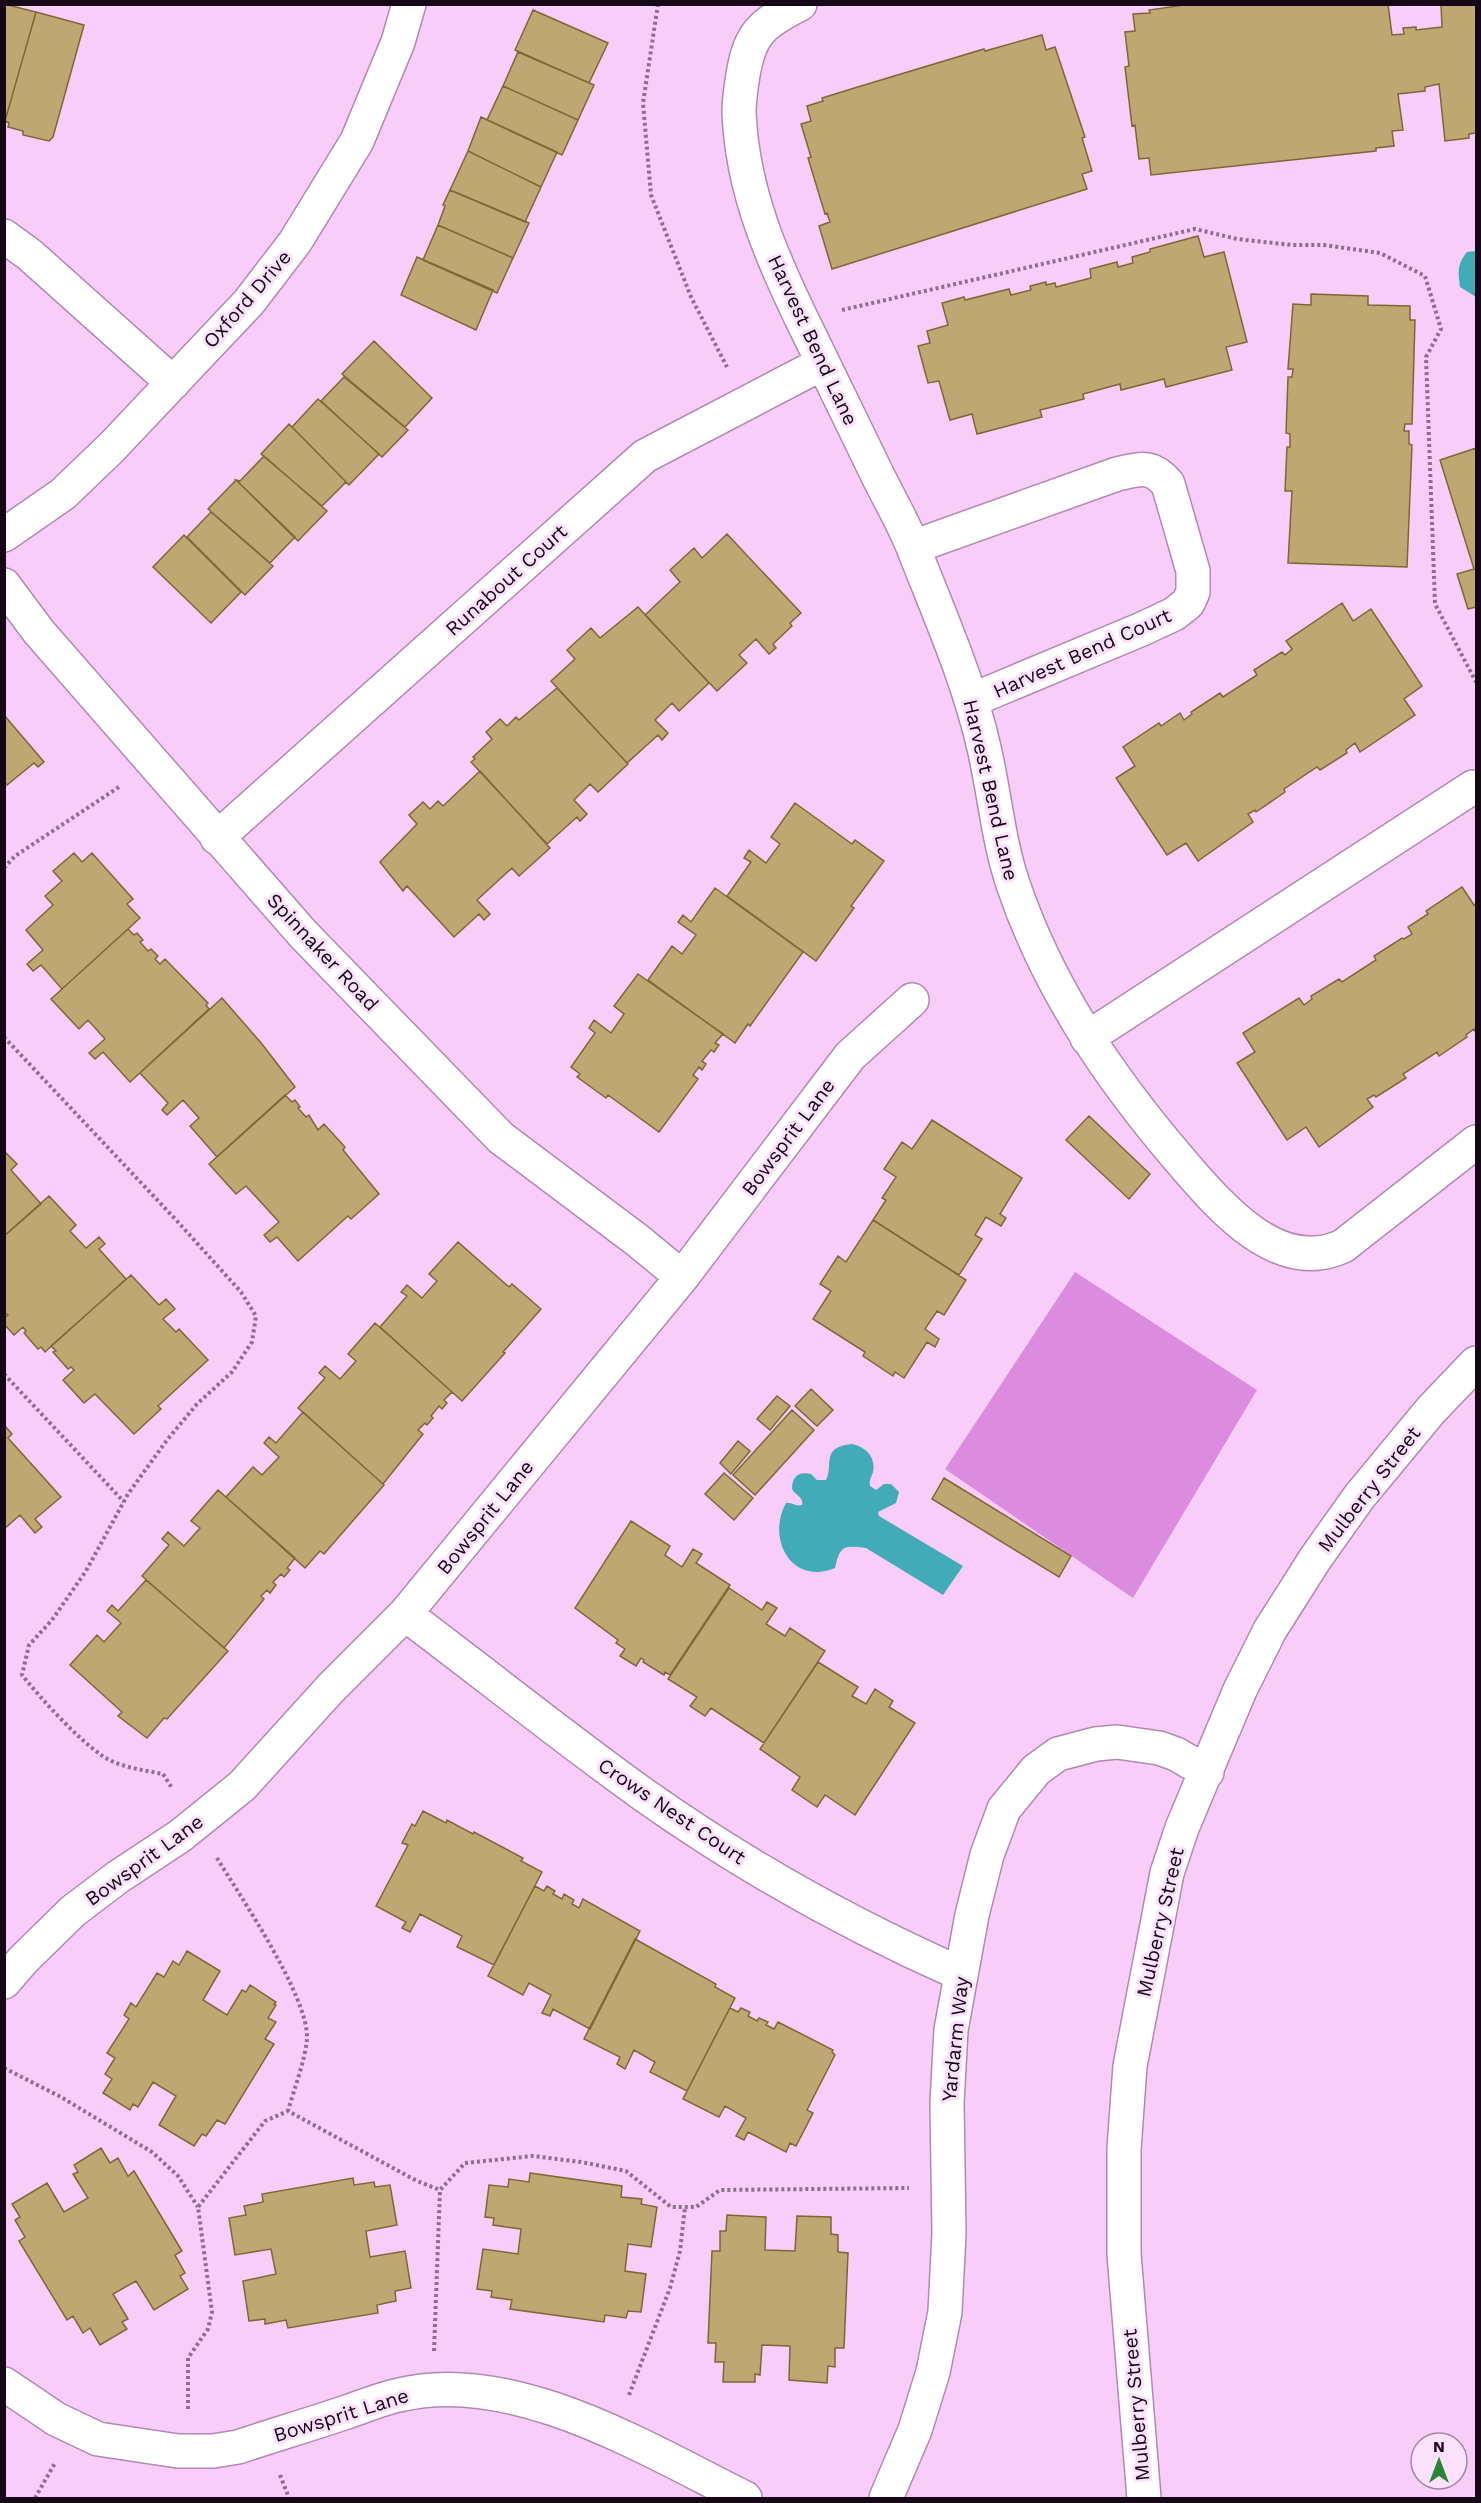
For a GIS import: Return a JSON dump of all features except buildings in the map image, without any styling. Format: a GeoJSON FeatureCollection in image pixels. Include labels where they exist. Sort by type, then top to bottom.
{"type":"FeatureCollection","features":[{"type":"Feature","properties":{"kind":"street","name":"Oxford Drive"},"geometry":{"type":"LineString","coordinates":[[4,535],[63,494],[112,447],[249,302],[295,242],[318,209],[357,141],[398,42],[409,4]]}},
{"type":"Feature","properties":{"kind":"street","name":"Harvest Bend Lane"},"geometry":{"type":"LineString","coordinates":[[800,4],[772,19],[757,32],[747,51],[739,111],[748,180],[756,212],[775,265],[913,547],[972,700],[985,751],[1002,849],[1014,888],[1046,966],[1087,1038],[1133,1104],[1215,1200],[1260,1238],[1290,1251],[1310,1255],[1328,1253],[1343,1246],[1476,1142]]}},
{"type":"Feature","properties":{"kind":"street"},"geometry":{"type":"LineString","coordinates":[[4,237],[30,255],[173,383]]}},
{"type":"Feature","properties":{"kind":"street","name":"Runabout Court"},"geometry":{"type":"LineString","coordinates":[[217,838],[645,456],[823,363]]}},
{"type":"Feature","properties":{"kind":"street","name":"Harvest Bend Court"},"geometry":{"type":"LineString","coordinates":[[913,547],[1117,474],[1148,469],[1159,474],[1168,484],[1193,571],[1193,592],[1188,603],[1174,614],[1143,629],[972,700]]}},
{"type":"Feature","properties":{"kind":"street","name":"Spinnaker Road"},"geometry":{"type":"LineString","coordinates":[[4,585],[39,632],[303,934],[501,1138],[637,1240],[682,1277]]}},
{"type":"Feature","properties":{"kind":"street"},"geometry":{"type":"LineString","coordinates":[[1087,1038],[1473,787]]}},
{"type":"Feature","properties":{"kind":"street","name":"Bowsprit Lane"},"geometry":{"type":"LineString","coordinates":[[4,1982],[73,1911],[196,1824],[242,1786],[330,1689],[405,1614],[682,1277],[850,1056],[912,1000]]}},
{"type":"Feature","properties":{"kind":"street","name":"Mulberry Street"},"geometry":{"type":"LineString","coordinates":[[1144,2499],[1124,2254],[1124,2149],[1130,2066],[1167,1873],[1182,1828],[1240,1690],[1270,1630],[1315,1559],[1366,1488],[1431,1410],[1476,1363]]}},
{"type":"Feature","properties":{"kind":"street","name":"Crows Nest Court"},"geometry":{"type":"LineString","coordinates":[[405,1614],[644,1795],[710,1839],[800,1893],[904,1948],[961,1974]]}},
{"type":"Feature","properties":{"kind":"street","name":"Yardarm Way"},"geometry":{"type":"LineString","coordinates":[[885,2499],[915,2430],[933,2372],[945,2312],[949,2233],[948,2066],[961,1974],[974,1905],[987,1855],[1004,1809],[1036,1770],[1058,1754],[1073,1749],[1117,1742],[1159,1748],[1176,1754],[1207,1772]]}},
{"type":"Feature","properties":{"kind":"street","name":"Bowsprit Lane"},"geometry":{"type":"LineString","coordinates":[[4,2384],[56,2419],[98,2439],[142,2447],[188,2451],[213,2451],[238,2447],[399,2395],[435,2390],[490,2392],[531,2402],[614,2434],[745,2499]]}},
{"type":"Feature","properties":{"kind":"path"},"geometry":{"type":"LineString","coordinates":[[658,4],[643,103],[651,195],[691,297],[746,403]]}},
{"type":"Feature","properties":{"kind":"path"},"geometry":{"type":"LineString","coordinates":[[802,320],[1195,229],[1237,238],[1292,245],[1324,245],[1380,253],[1425,276],[1441,329],[1426,357],[1435,604],[1476,682]]}},
{"type":"Feature","properties":{"kind":"path"},"geometry":{"type":"LineString","coordinates":[[4,868],[15,856],[154,764]]}},
{"type":"Feature","properties":{"kind":"path"},"geometry":{"type":"LineString","coordinates":[[4,1037],[177,1221],[241,1292],[256,1316],[252,1342],[232,1372],[198,1404],[167,1440],[124,1502],[86,1571],[52,1620],[29,1645],[22,1676],[42,1700],[102,1756],[135,1769],[163,1774],[196,1824],[286,1973],[301,2013],[307,2038],[288,2111]]}},
{"type":"Feature","properties":{"kind":"path"},"geometry":{"type":"LineString","coordinates":[[4,1374],[124,1502]]}},
{"type":"Feature","properties":{"kind":"path"},"geometry":{"type":"LineString","coordinates":[[4,2068],[60,2097],[152,2152],[178,2176],[198,2207],[213,2312],[208,2329],[188,2358],[188,2451]]}},
{"type":"Feature","properties":{"kind":"path"},"geometry":{"type":"LineString","coordinates":[[288,2111],[417,2181],[440,2190]]}},
{"type":"Feature","properties":{"kind":"path"},"geometry":{"type":"LineString","coordinates":[[198,2207],[265,2121],[288,2111]]}},
{"type":"Feature","properties":{"kind":"path"},"geometry":{"type":"LineString","coordinates":[[435,2390],[434,2327],[440,2190],[465,2163],[533,2156],[626,2171],[671,2207],[696,2207],[720,2190],[948,2188]]}},
{"type":"Feature","properties":{"kind":"path"},"geometry":{"type":"LineString","coordinates":[[614,2434],[670,2288],[680,2251],[685,2207]]}},
{"type":"Feature","properties":{"kind":"shaded area"},"geometry":{"type":"Polygon","coordinates":[[[1476,251],[1476,297],[1460,287],[1459,272],[1461,260],[1467,252],[1476,251]]]}},
{"type":"Feature","properties":{"kind":"shaded area"},"geometry":{"type":"Polygon","coordinates":[[[1075,1272],[1257,1390],[1133,1598],[945,1469],[1075,1272]]]}},
{"type":"Feature","properties":{"kind":"shaded area"},"geometry":{"type":"Polygon","coordinates":[[[852,1444],[866,1450],[871,1457],[874,1467],[870,1486],[876,1490],[884,1484],[891,1484],[899,1492],[896,1503],[878,1512],[879,1516],[963,1566],[943,1595],[866,1548],[847,1547],[841,1551],[835,1568],[820,1572],[806,1570],[795,1565],[787,1556],[781,1544],[779,1531],[786,1503],[802,1505],[801,1498],[792,1489],[795,1478],[807,1473],[817,1480],[826,1480],[832,1453],[842,1446],[852,1444]]]}}]}
